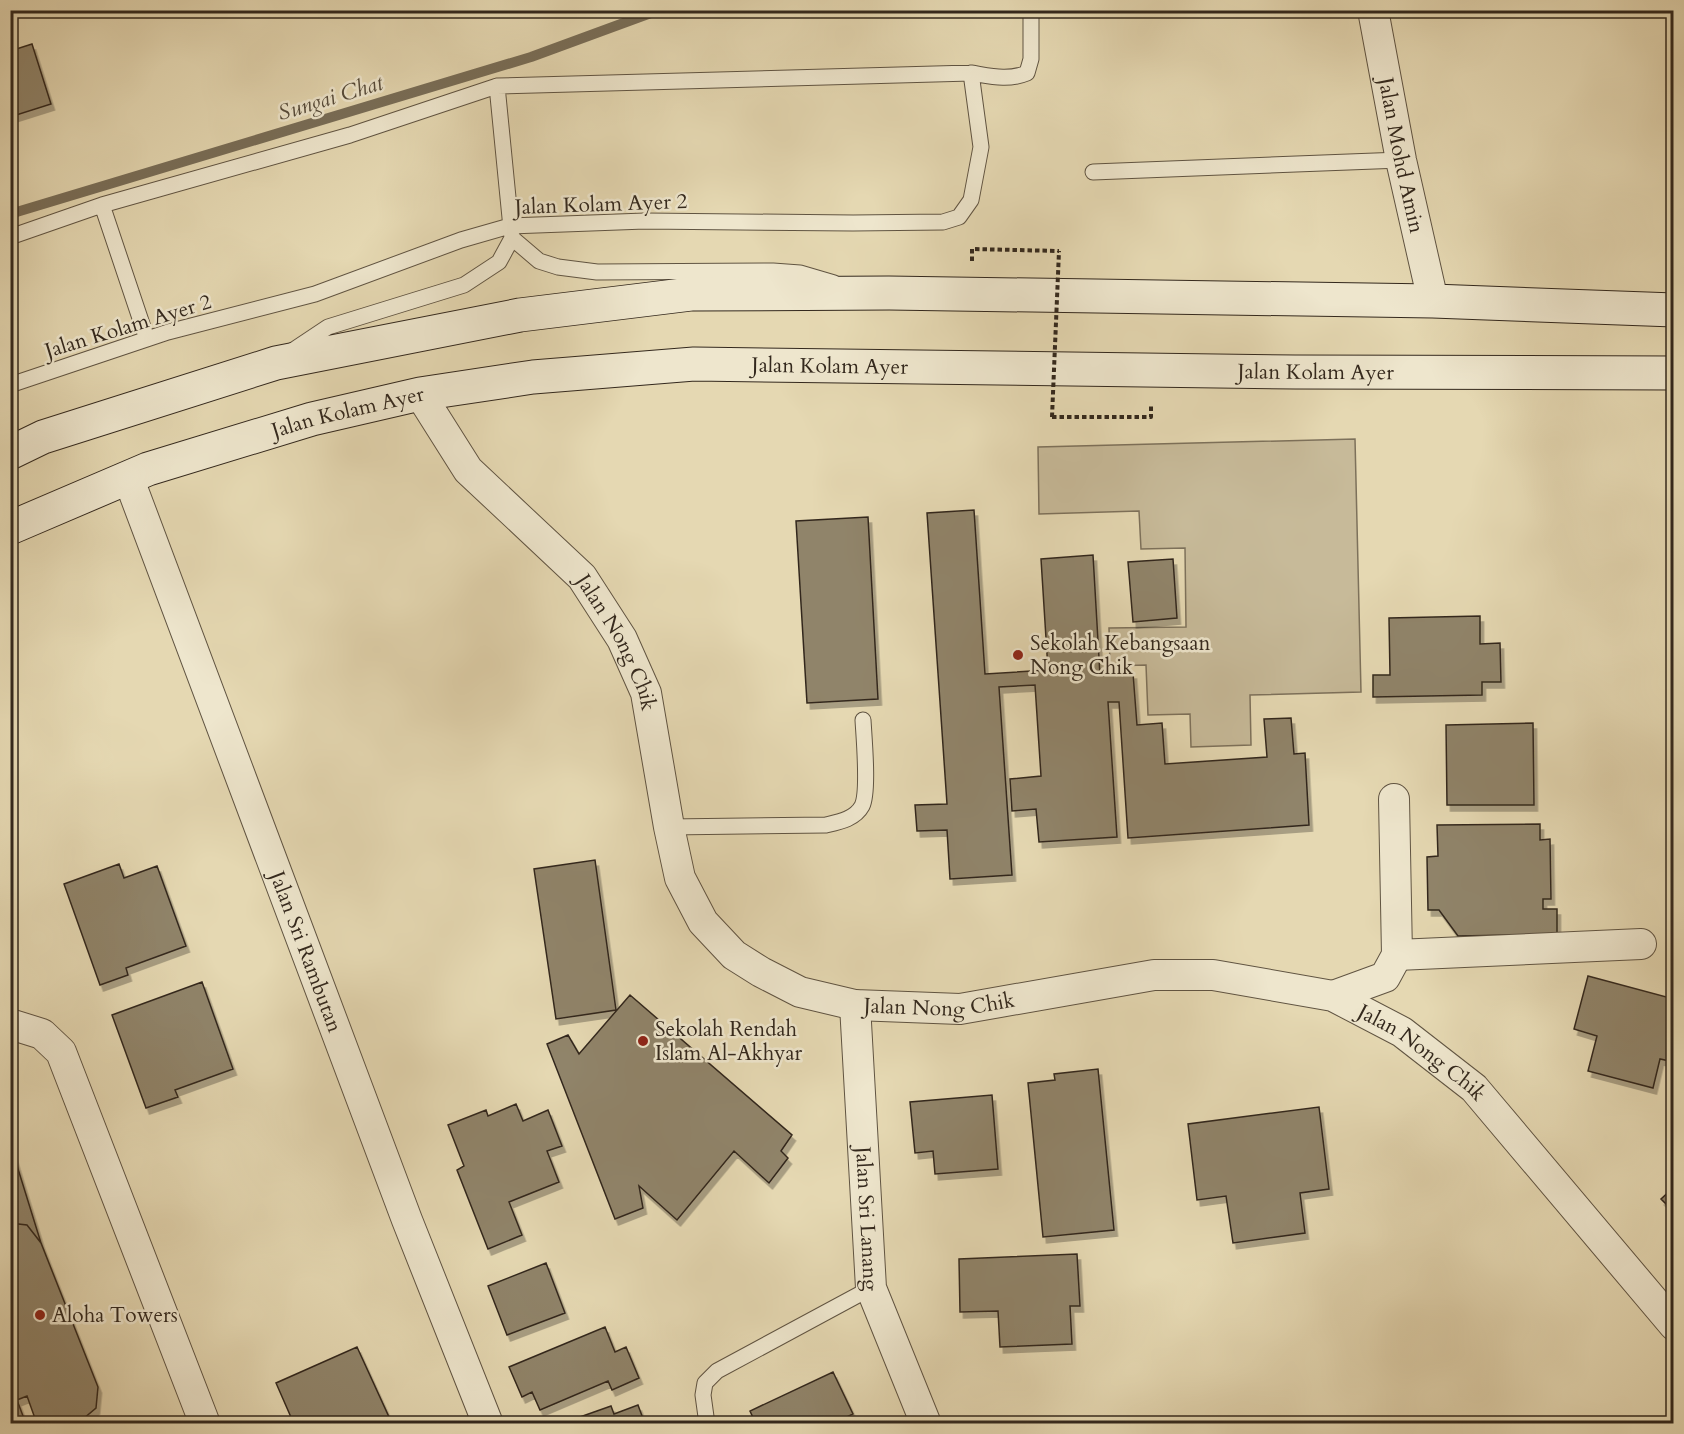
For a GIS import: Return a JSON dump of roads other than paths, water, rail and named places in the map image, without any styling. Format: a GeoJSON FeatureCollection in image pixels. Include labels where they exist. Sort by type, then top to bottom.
{"type":"FeatureCollection","features":[{"type":"Feature","properties":{"kind":"main road"},"geometry":{"type":"LineString","coordinates":[[10,453],[43,437],[276,363],[520,315],[691,294],[862,293],[1433,301],[1674,310]]}},
{"type":"Feature","properties":{"kind":"main road","name":"Jalan Kolam Ayer"},"geometry":{"type":"LineString","coordinates":[[10,528],[148,469],[312,419],[420,394],[533,377],[694,364],[1295,372],[1674,373]]}},
{"type":"Feature","properties":{"kind":"street","name":"Jalan Mohd Amin"},"geometry":{"type":"LineString","coordinates":[[1373,10],[1401,160],[1433,301]]}},
{"type":"Feature","properties":{"kind":"street","name":"Jalan Nong Chik"},"geometry":{"type":"LineString","coordinates":[[420,394],[468,471],[582,577],[622,639],[646,693],[680,878],[703,922],[734,954],[760,972],[800,992],[855,1005],[960,1009],[1154,975],[1213,975],[1334,996],[1402,1032],[1474,1088],[1674,1325]]}},
{"type":"Feature","properties":{"kind":"street","name":"Jalan Sri Rambutan"},"geometry":{"type":"LineString","coordinates":[[128,477],[407,1220],[488,1424]]}},
{"type":"Feature","properties":{"kind":"street"},"geometry":{"type":"LineString","coordinates":[[1334,996],[1385,977],[1397,955],[1394,800]]}},
{"type":"Feature","properties":{"kind":"street"},"geometry":{"type":"LineString","coordinates":[[1397,955],[1641,944]]}},
{"type":"Feature","properties":{"kind":"street","name":"Jalan Sri Lanang"},"geometry":{"type":"LineString","coordinates":[[855,1005],[871,1288],[926,1424]]}},
{"type":"Feature","properties":{"kind":"street"},"geometry":{"type":"LineString","coordinates":[[10,1024],[42,1034],[60,1052],[204,1424]]}},
{"type":"Feature","properties":{"kind":"lane"},"geometry":{"type":"LineString","coordinates":[[10,237],[102,205],[351,135],[497,86],[971,73],[1016,78],[1027,73],[1031,59],[1031,10]]}},
{"type":"Feature","properties":{"kind":"lane","name":"Jalan Kolam Ayer 2"},"geometry":{"type":"LineString","coordinates":[[10,385],[147,339],[315,294],[461,240],[511,232],[645,221],[853,224],[943,222],[959,217],[971,200],[981,147],[971,73]]}},
{"type":"Feature","properties":{"kind":"lane"},"geometry":{"type":"LineString","coordinates":[[276,363],[328,327],[464,285],[499,262],[511,232],[497,86]]}},
{"type":"Feature","properties":{"kind":"lane"},"geometry":{"type":"LineString","coordinates":[[1093,172],[1401,160]]}},
{"type":"Feature","properties":{"kind":"lane"},"geometry":{"type":"LineString","coordinates":[[102,205],[147,339]]}},
{"type":"Feature","properties":{"kind":"lane"},"geometry":{"type":"LineString","coordinates":[[511,232],[538,261],[558,267],[597,272],[773,271],[800,273],[862,293]]}},
{"type":"Feature","properties":{"kind":"lane"},"geometry":{"type":"LineString","coordinates":[[10,444],[43,437]]}},
{"type":"Feature","properties":{"kind":"lane"},"geometry":{"type":"LineString","coordinates":[[669,827],[826,825],[846,821],[862,805],[865,779],[863,720]]}},
{"type":"Feature","properties":{"kind":"lane"},"geometry":{"type":"LineString","coordinates":[[707,1424],[703,1395],[705,1383],[717,1371],[871,1288]]}},
{"type":"Feature","properties":{"kind":"waterway","name":"Sungai Chat"},"geometry":{"type":"LineString","coordinates":[[10,214],[531,57],[659,10]]}},
{"type":"Feature","properties":{"kind":"place","name":"Sekolah Kebangsaan Nong Chik"},"geometry":{"type":"Point","coordinates":[1018,655]}},
{"type":"Feature","properties":{"kind":"place","name":"Sekolah Rendah Islam Al-Akhyar"},"geometry":{"type":"Point","coordinates":[643,1041]}},
{"type":"Feature","properties":{"kind":"place","name":"Aloha Towers"},"geometry":{"type":"Point","coordinates":[40,1315]}}]}
